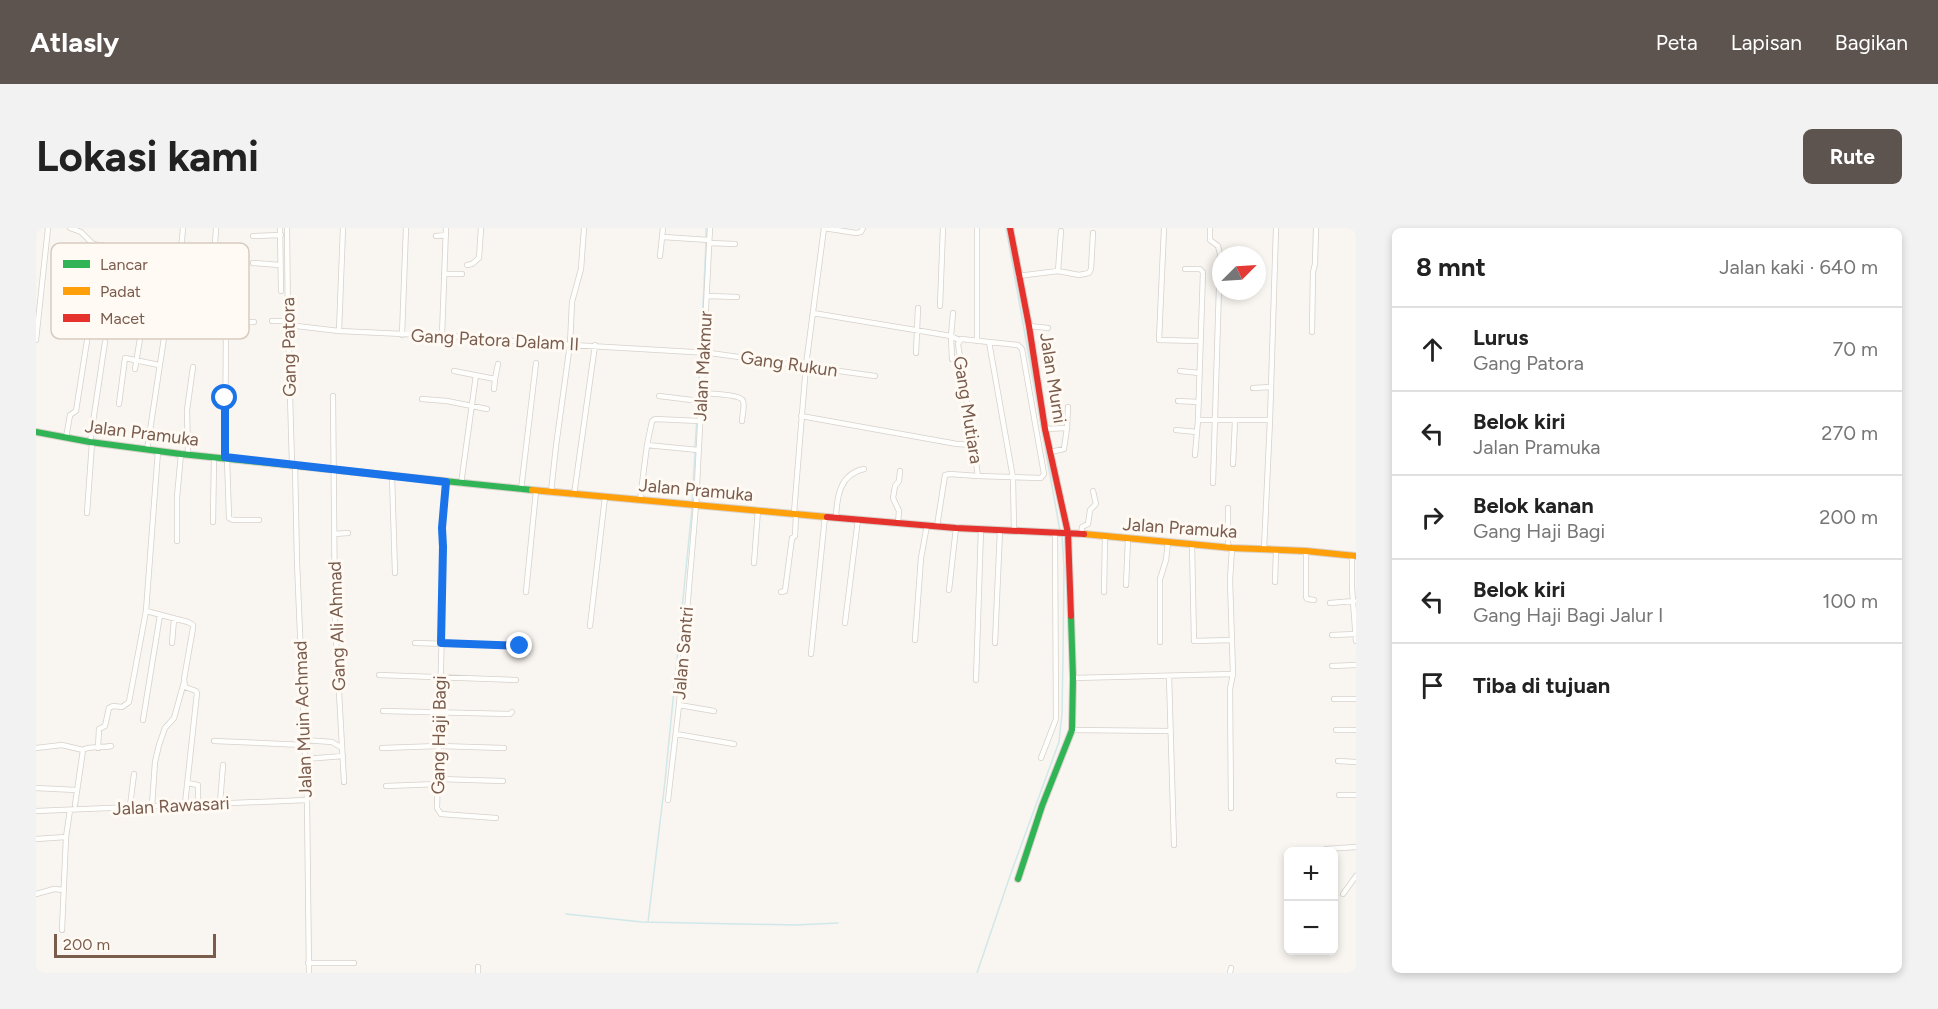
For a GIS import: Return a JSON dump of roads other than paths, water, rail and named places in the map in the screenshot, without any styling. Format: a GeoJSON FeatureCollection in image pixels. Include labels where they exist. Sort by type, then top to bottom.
{"type":"FeatureCollection","features":[{"type":"Feature","properties":{"kind":"street"},"geometry":{"type":"LineString","coordinates":[[36,340],[48,228]]}},
{"type":"Feature","properties":{"kind":"street"},"geometry":{"type":"LineString","coordinates":[[70,228],[81,232],[90,241],[96,243]]}},
{"type":"Feature","properties":{"kind":"street"},"geometry":{"type":"LineString","coordinates":[[181,243],[183,228]]}},
{"type":"Feature","properties":{"kind":"street"},"geometry":{"type":"LineString","coordinates":[[215,243],[216,228]]}},
{"type":"Feature","properties":{"kind":"street"},"geometry":{"type":"LineString","coordinates":[[280,228],[281,291]]}},
{"type":"Feature","properties":{"kind":"street","name":"Gang Patora"},"geometry":{"type":"LineString","coordinates":[[287,228],[293,465]]}},
{"type":"Feature","properties":{"kind":"street"},"geometry":{"type":"LineString","coordinates":[[339,331],[343,228]]}},
{"type":"Feature","properties":{"kind":"street"},"geometry":{"type":"LineString","coordinates":[[402,335],[406,228]]}},
{"type":"Feature","properties":{"kind":"street"},"geometry":{"type":"LineString","coordinates":[[442,335],[446,228]]}},
{"type":"Feature","properties":{"kind":"street"},"geometry":{"type":"LineString","coordinates":[[467,265],[479,258],[481,228]]}},
{"type":"Feature","properties":{"kind":"street"},"geometry":{"type":"LineString","coordinates":[[552,492],[570,344],[572,302],[581,269],[584,228]]}},
{"type":"Feature","properties":{"kind":"street"},"geometry":{"type":"LineString","coordinates":[[660,256],[663,228]]}},
{"type":"Feature","properties":{"kind":"street","name":"Jalan Makmur"},"geometry":{"type":"LineString","coordinates":[[696,505],[698,401],[701,393],[701,353],[707,296],[707,241],[710,228]]}},
{"type":"Feature","properties":{"kind":"street"},"geometry":{"type":"LineString","coordinates":[[781,592],[785,591],[792,538],[795,536],[801,416],[824,228],[856,233],[861,232],[862,228]]}},
{"type":"Feature","properties":{"kind":"street"},"geometry":{"type":"LineString","coordinates":[[940,306],[944,228]]}},
{"type":"Feature","properties":{"kind":"street"},"geometry":{"type":"LineString","coordinates":[[977,228],[977,341]]}},
{"type":"Feature","properties":{"kind":"street","name":"Jalan Murni"},"geometry":{"type":"LineString","coordinates":[[1010,228],[1029,326],[1027,348],[1068,533],[1073,678],[1072,730]]}},
{"type":"Feature","properties":{"kind":"street"},"geometry":{"type":"LineString","coordinates":[[1164,228],[1159,340],[1200,341]]}},
{"type":"Feature","properties":{"kind":"street"},"geometry":{"type":"LineString","coordinates":[[1210,228],[1210,240],[1218,246],[1221,254],[1213,483]]}},
{"type":"Feature","properties":{"kind":"street"},"geometry":{"type":"LineString","coordinates":[[1264,549],[1276,228]]}},
{"type":"Feature","properties":{"kind":"street"},"geometry":{"type":"LineString","coordinates":[[1312,332],[1316,228]]}},
{"type":"Feature","properties":{"kind":"street"},"geometry":{"type":"LineString","coordinates":[[1058,271],[1061,231]]}},
{"type":"Feature","properties":{"kind":"street"},"geometry":{"type":"LineString","coordinates":[[1018,276],[1058,271],[1079,275],[1089,273],[1093,233]]}},
{"type":"Feature","properties":{"kind":"street"},"geometry":{"type":"LineString","coordinates":[[253,236],[287,235]]}},
{"type":"Feature","properties":{"kind":"street"},"geometry":{"type":"LineString","coordinates":[[436,236],[446,235]]}},
{"type":"Feature","properties":{"kind":"street"},"geometry":{"type":"LineString","coordinates":[[663,237],[735,244]]}},
{"type":"Feature","properties":{"kind":"street"},"geometry":{"type":"LineString","coordinates":[[253,263],[287,261]]}},
{"type":"Feature","properties":{"kind":"street"},"geometry":{"type":"LineString","coordinates":[[1185,269],[1200,269],[1203,272],[1195,455]]}},
{"type":"Feature","properties":{"kind":"street"},"geometry":{"type":"LineString","coordinates":[[280,274],[287,274]]}},
{"type":"Feature","properties":{"kind":"street"},"geometry":{"type":"LineString","coordinates":[[444,274],[462,274]]}},
{"type":"Feature","properties":{"kind":"street"},"geometry":{"type":"LineString","coordinates":[[707,296],[737,297]]}},
{"type":"Feature","properties":{"kind":"street"},"geometry":{"type":"LineString","coordinates":[[916,353],[918,308]]}},
{"type":"Feature","properties":{"kind":"street"},"geometry":{"type":"LineString","coordinates":[[813,313],[951,336],[959,340]]}},
{"type":"Feature","properties":{"kind":"street"},"geometry":{"type":"LineString","coordinates":[[952,359],[953,313]]}},
{"type":"Feature","properties":{"kind":"street","name":"Gang Patora Dalam II"},"geometry":{"type":"LineString","coordinates":[[272,321],[339,331],[442,335],[701,353]]}},
{"type":"Feature","properties":{"kind":"street"},"geometry":{"type":"LineString","coordinates":[[249,322],[254,322]]}},
{"type":"Feature","properties":{"kind":"street"},"geometry":{"type":"LineString","coordinates":[[1029,326],[1048,328]]}},
{"type":"Feature","properties":{"kind":"street"},"geometry":{"type":"LineString","coordinates":[[66,438],[70,416],[76,411],[87,339]]}},
{"type":"Feature","properties":{"kind":"street"},"geometry":{"type":"LineString","coordinates":[[135,369],[139,339]]}},
{"type":"Feature","properties":{"kind":"street"},"geometry":{"type":"LineString","coordinates":[[147,450],[163,339]]}},
{"type":"Feature","properties":{"kind":"street"},"geometry":{"type":"LineString","coordinates":[[226,339],[226,457],[229,518],[259,520]]}},
{"type":"Feature","properties":{"kind":"street","name":"Gang Mutiara"},"geometry":{"type":"LineString","coordinates":[[959,340],[1018,345],[1027,348],[1044,474],[1041,478],[978,476],[958,347],[959,340]]}},
{"type":"Feature","properties":{"kind":"street"},"geometry":{"type":"LineString","coordinates":[[87,513],[91,443],[105,342]]}},
{"type":"Feature","properties":{"kind":"street","name":"Gang Mutiara"},"geometry":{"type":"LineString","coordinates":[[989,342],[1013,478],[1014,531]]}},
{"type":"Feature","properties":{"kind":"street"},"geometry":{"type":"LineString","coordinates":[[574,495],[595,345]]}},
{"type":"Feature","properties":{"kind":"street","name":"Gang Rukun"},"geometry":{"type":"LineString","coordinates":[[701,353],[806,365],[875,376]]}},
{"type":"Feature","properties":{"kind":"street"},"geometry":{"type":"LineString","coordinates":[[119,404],[125,358],[159,365]]}},
{"type":"Feature","properties":{"kind":"street"},"geometry":{"type":"LineString","coordinates":[[521,490],[536,363]]}},
{"type":"Feature","properties":{"kind":"street"},"geometry":{"type":"LineString","coordinates":[[494,389],[498,364]]}},
{"type":"Feature","properties":{"kind":"street"},"geometry":{"type":"LineString","coordinates":[[177,541],[177,497],[184,455],[193,367]]}},
{"type":"Feature","properties":{"kind":"street"},"geometry":{"type":"LineString","coordinates":[[454,370],[495,379]]}},
{"type":"Feature","properties":{"kind":"street"},"geometry":{"type":"LineString","coordinates":[[1180,371],[1199,373]]}},
{"type":"Feature","properties":{"kind":"street"},"geometry":{"type":"LineString","coordinates":[[461,484],[476,375]]}},
{"type":"Feature","properties":{"kind":"street"},"geometry":{"type":"LineString","coordinates":[[1253,388],[1271,387]]}},
{"type":"Feature","properties":{"kind":"street"},"geometry":{"type":"LineString","coordinates":[[701,393],[736,396],[742,399],[742,421]]}},
{"type":"Feature","properties":{"kind":"street","name":"Gang Ali Ahmad"},"geometry":{"type":"LineString","coordinates":[[333,396],[335,620],[344,782]]}},
{"type":"Feature","properties":{"kind":"street"},"geometry":{"type":"LineString","coordinates":[[659,396],[698,401]]}},
{"type":"Feature","properties":{"kind":"street"},"geometry":{"type":"LineString","coordinates":[[422,399],[487,409]]}},
{"type":"Feature","properties":{"kind":"street"},"geometry":{"type":"LineString","coordinates":[[1178,401],[1198,402]]}},
{"type":"Feature","properties":{"kind":"street"},"geometry":{"type":"LineString","coordinates":[[1050,452],[1064,449],[1068,407]]}},
{"type":"Feature","properties":{"kind":"street"},"geometry":{"type":"LineString","coordinates":[[801,416],[957,444],[974,445]]}},
{"type":"Feature","properties":{"kind":"street"},"geometry":{"type":"LineString","coordinates":[[640,500],[652,421],[659,418],[697,421]]}},
{"type":"Feature","properties":{"kind":"street"},"geometry":{"type":"LineString","coordinates":[[1198,420],[1270,420]]}},
{"type":"Feature","properties":{"kind":"street"},"geometry":{"type":"LineString","coordinates":[[1233,464],[1235,420]]}},
{"type":"Feature","properties":{"kind":"street"},"geometry":{"type":"LineString","coordinates":[[1045,429],[1067,428]]}},
{"type":"Feature","properties":{"kind":"street"},"geometry":{"type":"LineString","coordinates":[[1176,430],[1197,432]]}},
{"type":"Feature","properties":{"kind":"street","name":"Jalan Pramuka"},"geometry":{"type":"LineString","coordinates":[[36,432],[91,443],[184,455],[226,457],[574,495],[956,528],[1068,533],[1230,548],[1306,551],[1354,556]]}},
{"type":"Feature","properties":{"kind":"street"},"geometry":{"type":"LineString","coordinates":[[648,445],[696,450]]}},
{"type":"Feature","properties":{"kind":"street"},"geometry":{"type":"LineString","coordinates":[[98,748],[99,729],[105,726],[109,708],[122,707],[129,702],[146,611],[158,451]]}},
{"type":"Feature","properties":{"kind":"street"},"geometry":{"type":"LineString","coordinates":[[213,522],[214,457]]}},
{"type":"Feature","properties":{"kind":"street","name":"Jalan Muin Achmad"},"geometry":{"type":"LineString","coordinates":[[293,465],[307,800],[309,973]]}},
{"type":"Feature","properties":{"kind":"street"},"geometry":{"type":"LineString","coordinates":[[836,517],[842,486],[849,475],[864,469]]}},
{"type":"Feature","properties":{"kind":"street"},"geometry":{"type":"LineString","coordinates":[[898,523],[899,511],[893,498],[900,471]]}},
{"type":"Feature","properties":{"kind":"street"},"geometry":{"type":"LineString","coordinates":[[937,526],[945,475],[978,476]]}},
{"type":"Feature","properties":{"kind":"street"},"geometry":{"type":"LineString","coordinates":[[392,476],[395,573]]}},
{"type":"Feature","properties":{"kind":"street","name":"Gang Haji Bagi"},"geometry":{"type":"LineString","coordinates":[[446,482],[442,528],[437,808],[441,814],[496,818]]}},
{"type":"Feature","properties":{"kind":"street"},"geometry":{"type":"LineString","coordinates":[[526,592],[536,491]]}},
{"type":"Feature","properties":{"kind":"street"},"geometry":{"type":"LineString","coordinates":[[1081,535],[1082,527],[1088,524],[1090,510],[1096,504],[1093,491]]}},
{"type":"Feature","properties":{"kind":"street"},"geometry":{"type":"LineString","coordinates":[[590,626],[605,497]]}},
{"type":"Feature","properties":{"kind":"street","name":"Jalan Santri"},"geometry":{"type":"LineString","coordinates":[[668,800],[679,705],[696,505]]}},
{"type":"Feature","properties":{"kind":"street"},"geometry":{"type":"LineString","coordinates":[[1228,508],[1233,674],[1230,689],[1232,808]]}},
{"type":"Feature","properties":{"kind":"street"},"geometry":{"type":"LineString","coordinates":[[754,563],[758,510]]}},
{"type":"Feature","properties":{"kind":"street"},"geometry":{"type":"LineString","coordinates":[[811,654],[825,516]]}},
{"type":"Feature","properties":{"kind":"street"},"geometry":{"type":"LineString","coordinates":[[845,623],[858,519]]}},
{"type":"Feature","properties":{"kind":"street"},"geometry":{"type":"LineString","coordinates":[[915,640],[921,558],[927,525]]}},
{"type":"Feature","properties":{"kind":"street"},"geometry":{"type":"LineString","coordinates":[[949,590],[956,528]]}},
{"type":"Feature","properties":{"kind":"street"},"geometry":{"type":"LineString","coordinates":[[976,680],[981,529]]}},
{"type":"Feature","properties":{"kind":"street"},"geometry":{"type":"LineString","coordinates":[[995,644],[1000,530]]}},
{"type":"Feature","properties":{"kind":"street"},"geometry":{"type":"LineString","coordinates":[[334,534],[348,533]]}},
{"type":"Feature","properties":{"kind":"street"},"geometry":{"type":"LineString","coordinates":[[1041,758],[1056,719],[1055,533]]}},
{"type":"Feature","properties":{"kind":"street"},"geometry":{"type":"LineString","coordinates":[[1104,592],[1106,538]]}},
{"type":"Feature","properties":{"kind":"street"},"geometry":{"type":"LineString","coordinates":[[1126,585],[1128,539]]}},
{"type":"Feature","properties":{"kind":"street"},"geometry":{"type":"LineString","coordinates":[[1160,642],[1160,579],[1166,560],[1168,542]]}},
{"type":"Feature","properties":{"kind":"street"},"geometry":{"type":"LineString","coordinates":[[1192,544],[1194,641],[1232,640]]}},
{"type":"Feature","properties":{"kind":"street"},"geometry":{"type":"LineString","coordinates":[[1275,582],[1276,550]]}},
{"type":"Feature","properties":{"kind":"street"},"geometry":{"type":"LineString","coordinates":[[1306,551],[1306,597],[1307,600],[1314,600]]}},
{"type":"Feature","properties":{"kind":"street"},"geometry":{"type":"LineString","coordinates":[[1354,556],[1353,601],[1356,641]]}},
{"type":"Feature","properties":{"kind":"street"},"geometry":{"type":"LineString","coordinates":[[1330,603],[1353,601]]}},
{"type":"Feature","properties":{"kind":"street"},"geometry":{"type":"LineString","coordinates":[[146,611],[191,623],[193,628],[184,682],[174,717],[165,728],[155,762],[152,806]]}},
{"type":"Feature","properties":{"kind":"street"},"geometry":{"type":"LineString","coordinates":[[143,720],[160,615]]}},
{"type":"Feature","properties":{"kind":"street"},"geometry":{"type":"LineString","coordinates":[[171,643],[174,619]]}},
{"type":"Feature","properties":{"kind":"street"},"geometry":{"type":"LineString","coordinates":[[1332,635],[1356,634]]}},
{"type":"Feature","properties":{"kind":"street"},"geometry":{"type":"LineString","coordinates":[[416,643],[520,646]]}},
{"type":"Feature","properties":{"kind":"street"},"geometry":{"type":"LineString","coordinates":[[1332,666],[1356,665]]}},
{"type":"Feature","properties":{"kind":"street"},"geometry":{"type":"LineString","coordinates":[[1073,678],[1233,674]]}},
{"type":"Feature","properties":{"kind":"street"},"geometry":{"type":"LineString","coordinates":[[379,675],[516,680]]}},
{"type":"Feature","properties":{"kind":"street"},"geometry":{"type":"LineString","coordinates":[[1169,676],[1174,844]]}},
{"type":"Feature","properties":{"kind":"street"},"geometry":{"type":"LineString","coordinates":[[184,682],[185,687],[196,690],[197,693],[185,804]]}},
{"type":"Feature","properties":{"kind":"street"},"geometry":{"type":"LineString","coordinates":[[1334,699],[1356,699]]}},
{"type":"Feature","properties":{"kind":"street"},"geometry":{"type":"LineString","coordinates":[[679,705],[714,711]]}},
{"type":"Feature","properties":{"kind":"street"},"geometry":{"type":"LineString","coordinates":[[383,711],[510,714],[512,712]]}},
{"type":"Feature","properties":{"kind":"street"},"geometry":{"type":"LineString","coordinates":[[1018,879],[1042,806],[1072,730],[1170,731]]}},
{"type":"Feature","properties":{"kind":"street"},"geometry":{"type":"LineString","coordinates":[[1336,730],[1356,730]]}},
{"type":"Feature","properties":{"kind":"street"},"geometry":{"type":"LineString","coordinates":[[676,734],[734,744]]}},
{"type":"Feature","properties":{"kind":"street"},"geometry":{"type":"LineString","coordinates":[[214,741],[332,742],[342,748]]}},
{"type":"Feature","properties":{"kind":"street"},"geometry":{"type":"LineString","coordinates":[[36,748],[62,745],[83,750],[111,746]]}},
{"type":"Feature","properties":{"kind":"street"},"geometry":{"type":"LineString","coordinates":[[382,748],[439,746],[504,748]]}},
{"type":"Feature","properties":{"kind":"street"},"geometry":{"type":"LineString","coordinates":[[75,805],[83,750]]}},
{"type":"Feature","properties":{"kind":"street"},"geometry":{"type":"LineString","coordinates":[[305,759],[343,756]]}},
{"type":"Feature","properties":{"kind":"street"},"geometry":{"type":"LineString","coordinates":[[1338,761],[1356,762]]}},
{"type":"Feature","properties":{"kind":"street"},"geometry":{"type":"LineString","coordinates":[[220,803],[223,765]]}},
{"type":"Feature","properties":{"kind":"street"},"geometry":{"type":"LineString","coordinates":[[130,806],[134,774]]}},
{"type":"Feature","properties":{"kind":"street"},"geometry":{"type":"LineString","coordinates":[[386,786],[503,781]]}},
{"type":"Feature","properties":{"kind":"street"},"geometry":{"type":"LineString","coordinates":[[187,783],[198,785],[198,804]]}},
{"type":"Feature","properties":{"kind":"street"},"geometry":{"type":"LineString","coordinates":[[36,788],[76,790]]}},
{"type":"Feature","properties":{"kind":"street"},"geometry":{"type":"LineString","coordinates":[[1339,795],[1356,795]]}},
{"type":"Feature","properties":{"kind":"street","name":"Jalan Rawasari"},"geometry":{"type":"LineString","coordinates":[[36,811],[307,800]]}},
{"type":"Feature","properties":{"kind":"street"},"geometry":{"type":"LineString","coordinates":[[62,930],[66,837],[70,810]]}},
{"type":"Feature","properties":{"kind":"street"},"geometry":{"type":"LineString","coordinates":[[36,839],[66,837]]}},
{"type":"Feature","properties":{"kind":"street"},"geometry":{"type":"LineString","coordinates":[[1338,848],[1356,847]]}},
{"type":"Feature","properties":{"kind":"street"},"geometry":{"type":"LineString","coordinates":[[1343,894],[1356,876]]}},
{"type":"Feature","properties":{"kind":"street"},"geometry":{"type":"LineString","coordinates":[[36,894],[54,889],[64,890]]}},
{"type":"Feature","properties":{"kind":"street"},"geometry":{"type":"LineString","coordinates":[[308,963],[354,963]]}},
{"type":"Feature","properties":{"kind":"waterway"},"geometry":{"type":"LineString","coordinates":[[706,228],[706,237]]}},
{"type":"Feature","properties":{"kind":"waterway"},"geometry":{"type":"LineString","coordinates":[[1006,228],[1060,531]]}},
{"type":"Feature","properties":{"kind":"waterway"},"geometry":{"type":"LineString","coordinates":[[701,351],[706,242]]}},
{"type":"Feature","properties":{"kind":"waterway"},"geometry":{"type":"LineString","coordinates":[[698,399],[700,356]]}},
{"type":"Feature","properties":{"kind":"waterway"},"geometry":{"type":"LineString","coordinates":[[695,447],[698,403]]}},
{"type":"Feature","properties":{"kind":"waterway"},"geometry":{"type":"LineString","coordinates":[[692,503],[695,451]]}},
{"type":"Feature","properties":{"kind":"waterway"},"geometry":{"type":"LineString","coordinates":[[648,922],[665,781],[692,508]]}},
{"type":"Feature","properties":{"kind":"waterway"},"geometry":{"type":"LineString","coordinates":[[977,973],[1059,742],[1063,657],[1062,535]]}},
{"type":"Feature","properties":{"kind":"waterway"},"geometry":{"type":"LineString","coordinates":[[566,914],[642,922],[795,925],[838,923]]}}]}
